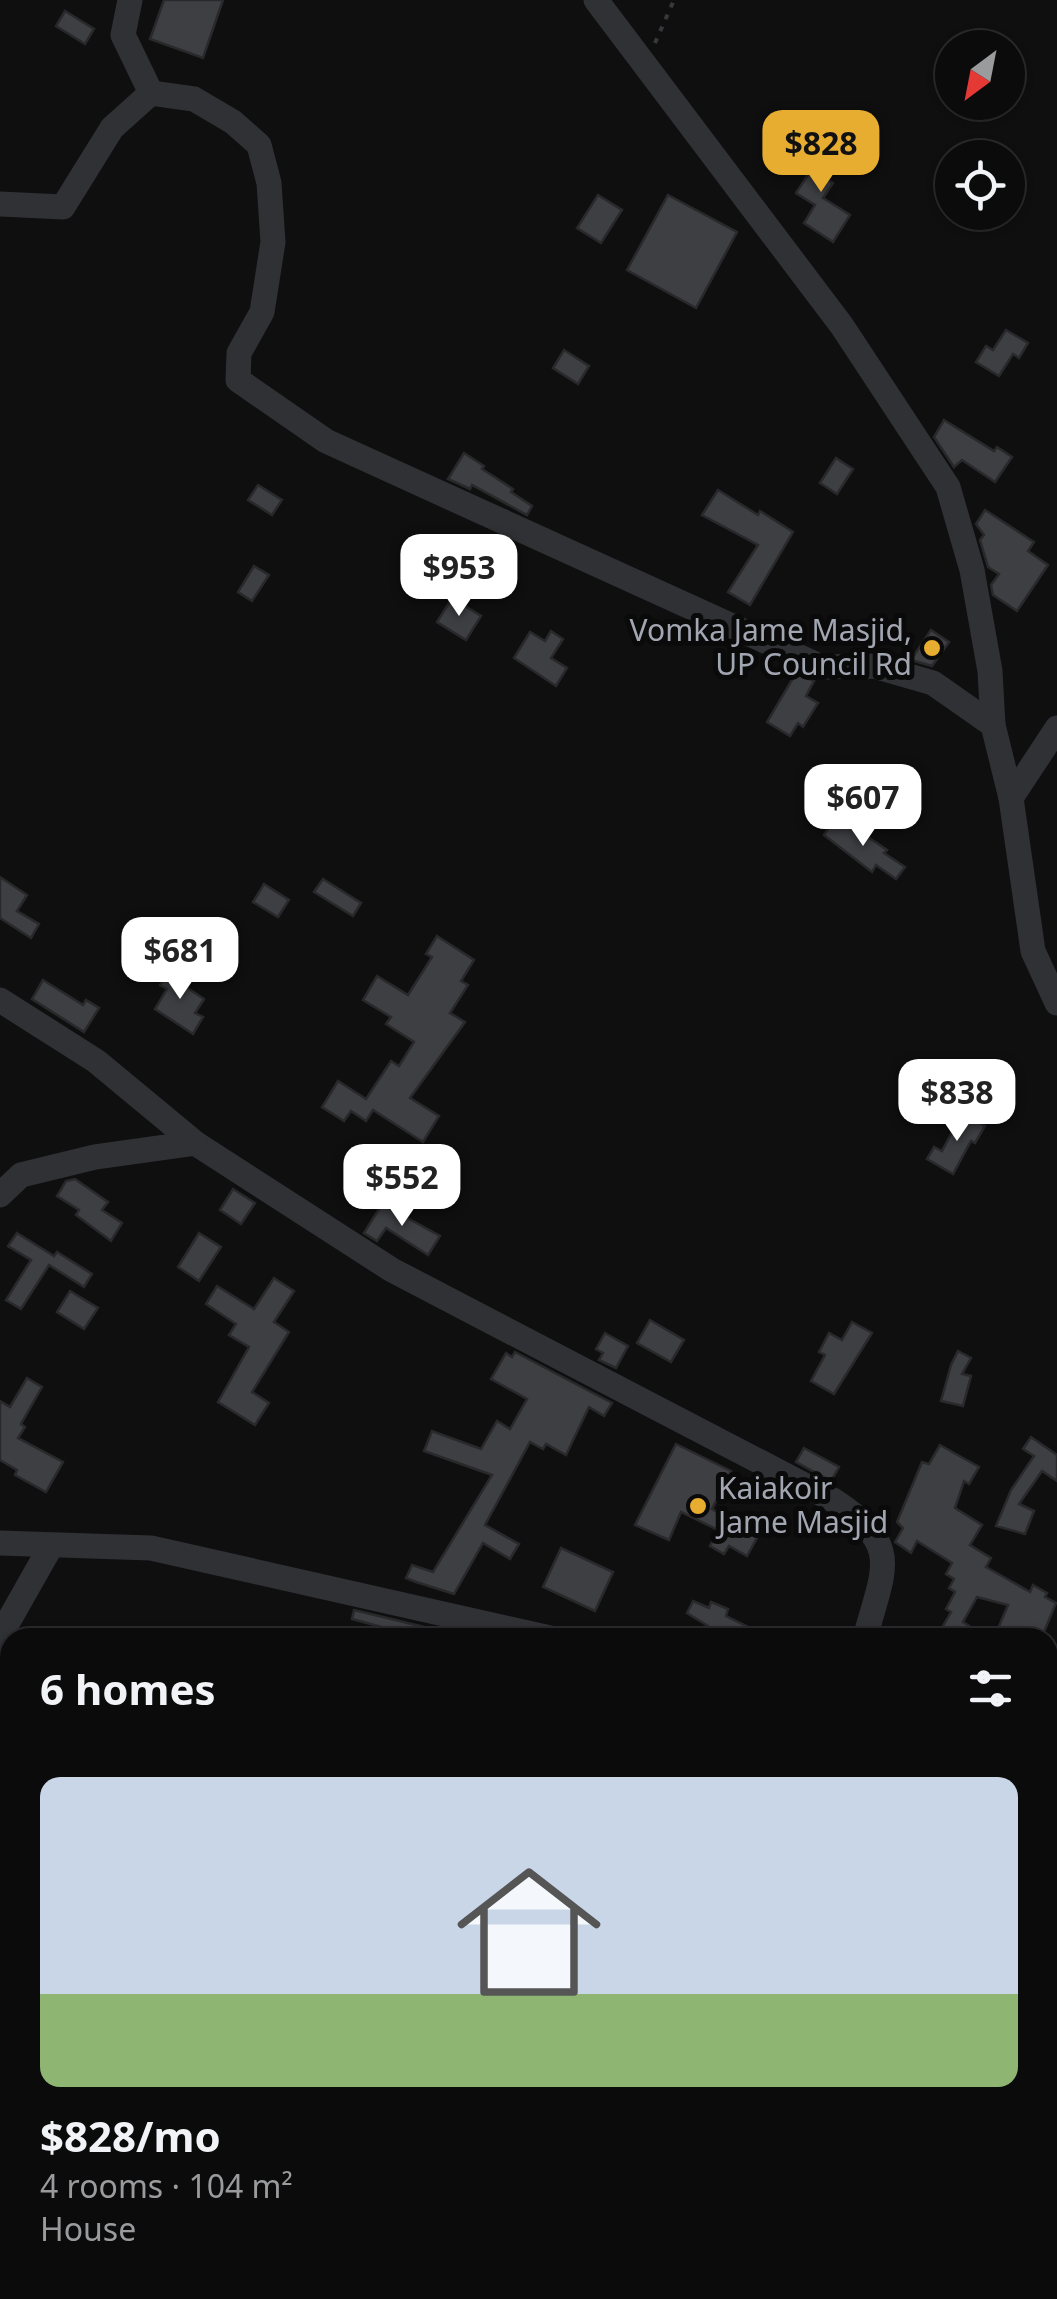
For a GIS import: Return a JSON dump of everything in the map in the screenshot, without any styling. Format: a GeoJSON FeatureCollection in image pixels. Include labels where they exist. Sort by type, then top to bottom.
{"type":"FeatureCollection","features":[{"type":"Feature","properties":{"kind":"street"},"geometry":{"type":"LineString","coordinates":[[130,0],[123,35],[151,92]]}},
{"type":"Feature","properties":{"kind":"street"},"geometry":{"type":"LineString","coordinates":[[596,0],[842,326],[948,487],[972,570],[990,671],[993,725],[1010,798],[1033,951],[1057,1003]]}},
{"type":"Feature","properties":{"kind":"street"},"geometry":{"type":"LineString","coordinates":[[0,204],[63,207],[112,128],[151,92]]}},
{"type":"Feature","properties":{"kind":"street"},"geometry":{"type":"LineString","coordinates":[[151,92],[194,98],[259,145],[270,183],[272,242],[262,312],[240,354],[238,380],[326,441],[822,667],[874,666],[932,684],[993,725]]}},
{"type":"Feature","properties":{"kind":"street"},"geometry":{"type":"LineString","coordinates":[[1010,798],[1057,728]]}},
{"type":"Feature","properties":{"kind":"street"},"geometry":{"type":"LineString","coordinates":[[0,1000],[96,1061],[195,1143],[392,1270],[833,1500],[863,1520],[882,1551],[884,1568],[868,1628]]}},
{"type":"Feature","properties":{"kind":"street"},"geometry":{"type":"LineString","coordinates":[[0,1195],[21,1176],[95,1158],[195,1143]]}},
{"type":"Feature","properties":{"kind":"street"},"geometry":{"type":"LineString","coordinates":[[0,1543],[151,1548],[506,1628]]}},
{"type":"Feature","properties":{"kind":"street"},"geometry":{"type":"LineString","coordinates":[[5,1628],[51,1546]]}},
{"type":"Feature","properties":{"kind":"path"},"geometry":{"type":"LineString","coordinates":[[645,66],[674,0]]}},
{"type":"Feature","properties":{"kind":"building"},"geometry":{"type":"Polygon","coordinates":[[[164,0],[223,0],[203,58],[150,39],[164,0]]]}},
{"type":"Feature","properties":{"kind":"building"},"geometry":{"type":"Polygon","coordinates":[[[65,11],[94,29],[85,44],[56,26],[65,11]]]}},
{"type":"Feature","properties":{"kind":"building"},"geometry":{"type":"Polygon","coordinates":[[[806,140],[834,161],[824,178],[833,183],[823,198],[850,215],[833,242],[804,223],[815,205],[796,193],[815,164],[798,153],[806,140]]]}},
{"type":"Feature","properties":{"kind":"building"},"geometry":{"type":"Polygon","coordinates":[[[598,195],[622,210],[601,243],[577,228],[598,195]]]}},
{"type":"Feature","properties":{"kind":"building"},"geometry":{"type":"Polygon","coordinates":[[[668,195],[737,232],[696,308],[627,270],[668,195]]]}},
{"type":"Feature","properties":{"kind":"building"},"geometry":{"type":"Polygon","coordinates":[[[1006,330],[1028,343],[1019,358],[1013,354],[999,376],[976,362],[986,346],[993,350],[1006,330]]]}},
{"type":"Feature","properties":{"kind":"building"},"geometry":{"type":"Polygon","coordinates":[[[564,350],[589,366],[578,384],[553,368],[564,350]]]}},
{"type":"Feature","properties":{"kind":"building"},"geometry":{"type":"Polygon","coordinates":[[[944,420],[994,451],[997,447],[1012,457],[995,482],[962,460],[954,467],[934,437],[944,420]]]}},
{"type":"Feature","properties":{"kind":"building"},"geometry":{"type":"Polygon","coordinates":[[[464,453],[532,506],[527,515],[472,485],[470,489],[448,479],[464,453]]]}},
{"type":"Feature","properties":{"kind":"building"},"geometry":{"type":"Polygon","coordinates":[[[836,458],[853,469],[837,494],[820,483],[836,458]]]}},
{"type":"Feature","properties":{"kind":"building"},"geometry":{"type":"Polygon","coordinates":[[[258,485],[282,500],[272,515],[248,500],[258,485]]]}},
{"type":"Feature","properties":{"kind":"building"},"geometry":{"type":"Polygon","coordinates":[[[718,490],[793,532],[750,605],[728,592],[758,545],[702,515],[718,490]]]}},
{"type":"Feature","properties":{"kind":"building"},"geometry":{"type":"Polygon","coordinates":[[[985,510],[1034,542],[1028,551],[1048,565],[1017,611],[993,595],[991,585],[999,574],[988,567],[980,540],[984,535],[976,524],[985,510]]]}},
{"type":"Feature","properties":{"kind":"building"},"geometry":{"type":"Polygon","coordinates":[[[254,566],[269,575],[252,601],[238,592],[254,566]]]}},
{"type":"Feature","properties":{"kind":"building"},"geometry":{"type":"Polygon","coordinates":[[[452,598],[481,616],[466,640],[437,622],[452,598]]]}},
{"type":"Feature","properties":{"kind":"building","name":"Vomka Jame Masjid, UP Council Rd"},"geometry":{"type":"Polygon","coordinates":[[[931,630],[949,642],[932,666],[911,660],[931,630]]]}},
{"type":"Feature","properties":{"kind":"building"},"geometry":{"type":"Polygon","coordinates":[[[551,631],[563,639],[551,658],[567,668],[556,686],[514,658],[530,632],[545,641],[551,631]]]}},
{"type":"Feature","properties":{"kind":"building"},"geometry":{"type":"Polygon","coordinates":[[[796,673],[814,681],[806,696],[818,703],[803,727],[798,723],[790,736],[767,722],[796,673]]]}},
{"type":"Feature","properties":{"kind":"building"},"geometry":{"type":"Polygon","coordinates":[[[841,819],[905,867],[896,879],[876,865],[872,872],[824,835],[833,821],[838,825],[841,819]]]}},
{"type":"Feature","properties":{"kind":"building"},"geometry":{"type":"Polygon","coordinates":[[[0,877],[27,895],[17,911],[39,924],[31,938],[0,918],[0,877]]]}},
{"type":"Feature","properties":{"kind":"building"},"geometry":{"type":"Polygon","coordinates":[[[323,879],[361,903],[353,916],[314,892],[323,879]]]}},
{"type":"Feature","properties":{"kind":"building"},"geometry":{"type":"Polygon","coordinates":[[[264,884],[289,900],[278,917],[253,902],[264,884]]]}},
{"type":"Feature","properties":{"kind":"building"},"geometry":{"type":"Polygon","coordinates":[[[437,936],[474,960],[461,981],[468,985],[450,1013],[465,1022],[410,1098],[439,1116],[423,1142],[373,1110],[366,1121],[351,1111],[344,1121],[322,1107],[338,1081],[366,1099],[391,1061],[399,1066],[414,1042],[386,1024],[391,1017],[363,1000],[377,976],[408,995],[432,957],[426,954],[437,936]]]}},
{"type":"Feature","properties":{"kind":"building"},"geometry":{"type":"Polygon","coordinates":[[[171,967],[185,976],[180,983],[204,999],[195,1013],[203,1017],[193,1034],[155,1009],[167,989],[160,985],[171,967]]]}},
{"type":"Feature","properties":{"kind":"building"},"geometry":{"type":"Polygon","coordinates":[[[43,980],[83,1005],[86,1000],[99,1008],[84,1032],[32,999],[43,980]]]}},
{"type":"Feature","properties":{"kind":"building"},"geometry":{"type":"Polygon","coordinates":[[[962,1113],[985,1126],[975,1143],[971,1141],[953,1174],[927,1159],[934,1147],[942,1151],[962,1113]]]}},
{"type":"Feature","properties":{"kind":"building"},"geometry":{"type":"Polygon","coordinates":[[[75,1179],[108,1202],[102,1210],[122,1223],[111,1241],[76,1215],[79,1210],[57,1196],[66,1181],[75,1179]]]}},
{"type":"Feature","properties":{"kind":"building"},"geometry":{"type":"Polygon","coordinates":[[[233,1189],[255,1203],[241,1224],[220,1210],[233,1189]]]}},
{"type":"Feature","properties":{"kind":"building"},"geometry":{"type":"Polygon","coordinates":[[[382,1204],[440,1236],[428,1255],[386,1228],[377,1241],[364,1233],[382,1204]]]}},
{"type":"Feature","properties":{"kind":"building"},"geometry":{"type":"Polygon","coordinates":[[[17,1233],[92,1274],[84,1287],[49,1265],[21,1309],[6,1300],[31,1260],[8,1246],[17,1233]]]}},
{"type":"Feature","properties":{"kind":"building"},"geometry":{"type":"Polygon","coordinates":[[[199,1233],[221,1247],[199,1281],[178,1267],[199,1233]]]}},
{"type":"Feature","properties":{"kind":"building"},"geometry":{"type":"Polygon","coordinates":[[[274,1278],[294,1291],[274,1322],[289,1332],[252,1392],[269,1403],[255,1425],[218,1402],[249,1347],[229,1335],[236,1324],[206,1304],[217,1286],[254,1309],[274,1278]]]}},
{"type":"Feature","properties":{"kind":"building"},"geometry":{"type":"Polygon","coordinates":[[[70,1291],[98,1308],[84,1329],[57,1312],[70,1291]]]}},
{"type":"Feature","properties":{"kind":"building"},"geometry":{"type":"Polygon","coordinates":[[[650,1320],[684,1340],[671,1362],[637,1343],[650,1320]]]}},
{"type":"Feature","properties":{"kind":"building"},"geometry":{"type":"Polygon","coordinates":[[[852,1322],[872,1333],[834,1394],[811,1381],[825,1355],[819,1352],[829,1333],[842,1340],[852,1322]]]}},
{"type":"Feature","properties":{"kind":"building"},"geometry":{"type":"Polygon","coordinates":[[[605,1333],[628,1346],[616,1368],[599,1360],[603,1353],[596,1349],[605,1333]]]}},
{"type":"Feature","properties":{"kind":"building"},"geometry":{"type":"Polygon","coordinates":[[[958,1351],[971,1358],[962,1374],[971,1376],[963,1406],[941,1401],[958,1351]]]}},
{"type":"Feature","properties":{"kind":"building"},"geometry":{"type":"Polygon","coordinates":[[[515,1352],[612,1403],[604,1416],[589,1407],[566,1455],[546,1444],[543,1449],[530,1442],[485,1525],[519,1544],[510,1559],[483,1543],[454,1594],[406,1578],[412,1565],[433,1572],[492,1475],[424,1451],[432,1431],[481,1449],[497,1421],[510,1429],[527,1399],[491,1379],[506,1353],[512,1357],[515,1352]]]}},
{"type":"Feature","properties":{"kind":"building"},"geometry":{"type":"Polygon","coordinates":[[[27,1378],[42,1387],[21,1424],[25,1427],[18,1438],[63,1462],[46,1492],[15,1475],[17,1470],[0,1460],[0,1401],[10,1407],[27,1378]]]}},
{"type":"Feature","properties":{"kind":"building"},"geometry":{"type":"Polygon","coordinates":[[[1031,1437],[1057,1455],[1057,1481],[1042,1471],[1019,1504],[1034,1511],[1025,1534],[996,1526],[1011,1490],[1034,1456],[1023,1449],[1031,1437]]]}},
{"type":"Feature","properties":{"kind":"building"},"geometry":{"type":"Polygon","coordinates":[[[676,1444],[731,1471],[712,1509],[758,1536],[747,1556],[729,1546],[724,1554],[710,1546],[718,1530],[681,1512],[669,1540],[635,1525],[676,1444]]]}},
{"type":"Feature","properties":{"kind":"building"},"geometry":{"type":"Polygon","coordinates":[[[940,1445],[979,1467],[969,1484],[964,1481],[955,1508],[982,1525],[970,1545],[991,1558],[986,1567],[1030,1592],[1033,1585],[1047,1593],[1045,1597],[1056,1603],[1046,1628],[998,1628],[1008,1605],[977,1597],[963,1622],[972,1628],[942,1628],[951,1612],[946,1609],[955,1592],[949,1588],[954,1579],[946,1574],[952,1563],[917,1541],[911,1553],[895,1542],[903,1528],[897,1522],[922,1462],[929,1464],[940,1445]]]}},
{"type":"Feature","properties":{"kind":"building"},"geometry":{"type":"Polygon","coordinates":[[[804,1448],[839,1467],[831,1481],[796,1462],[804,1448]]]}},
{"type":"Feature","properties":{"kind":"building"},"geometry":{"type":"Polygon","coordinates":[[[561,1548],[613,1572],[595,1611],[543,1587],[561,1548]]]}},
{"type":"Feature","properties":{"kind":"building"},"geometry":{"type":"Polygon","coordinates":[[[693,1601],[709,1608],[711,1602],[728,1609],[726,1616],[751,1628],[707,1628],[687,1613],[693,1601]]]}},
{"type":"Feature","properties":{"kind":"building"},"geometry":{"type":"Polygon","coordinates":[[[354,1610],[424,1627],[386,1628],[352,1619],[354,1610]]]}},
{"type":"Feature","properties":{"kind":"place","name":"Vomka Jame Masjid, UP Council Rd"},"geometry":{"type":"Point","coordinates":[932,648]}},
{"type":"Feature","properties":{"kind":"place","name":"Kaiakoir Jame Masjid"},"geometry":{"type":"Point","coordinates":[698,1506]}}]}
